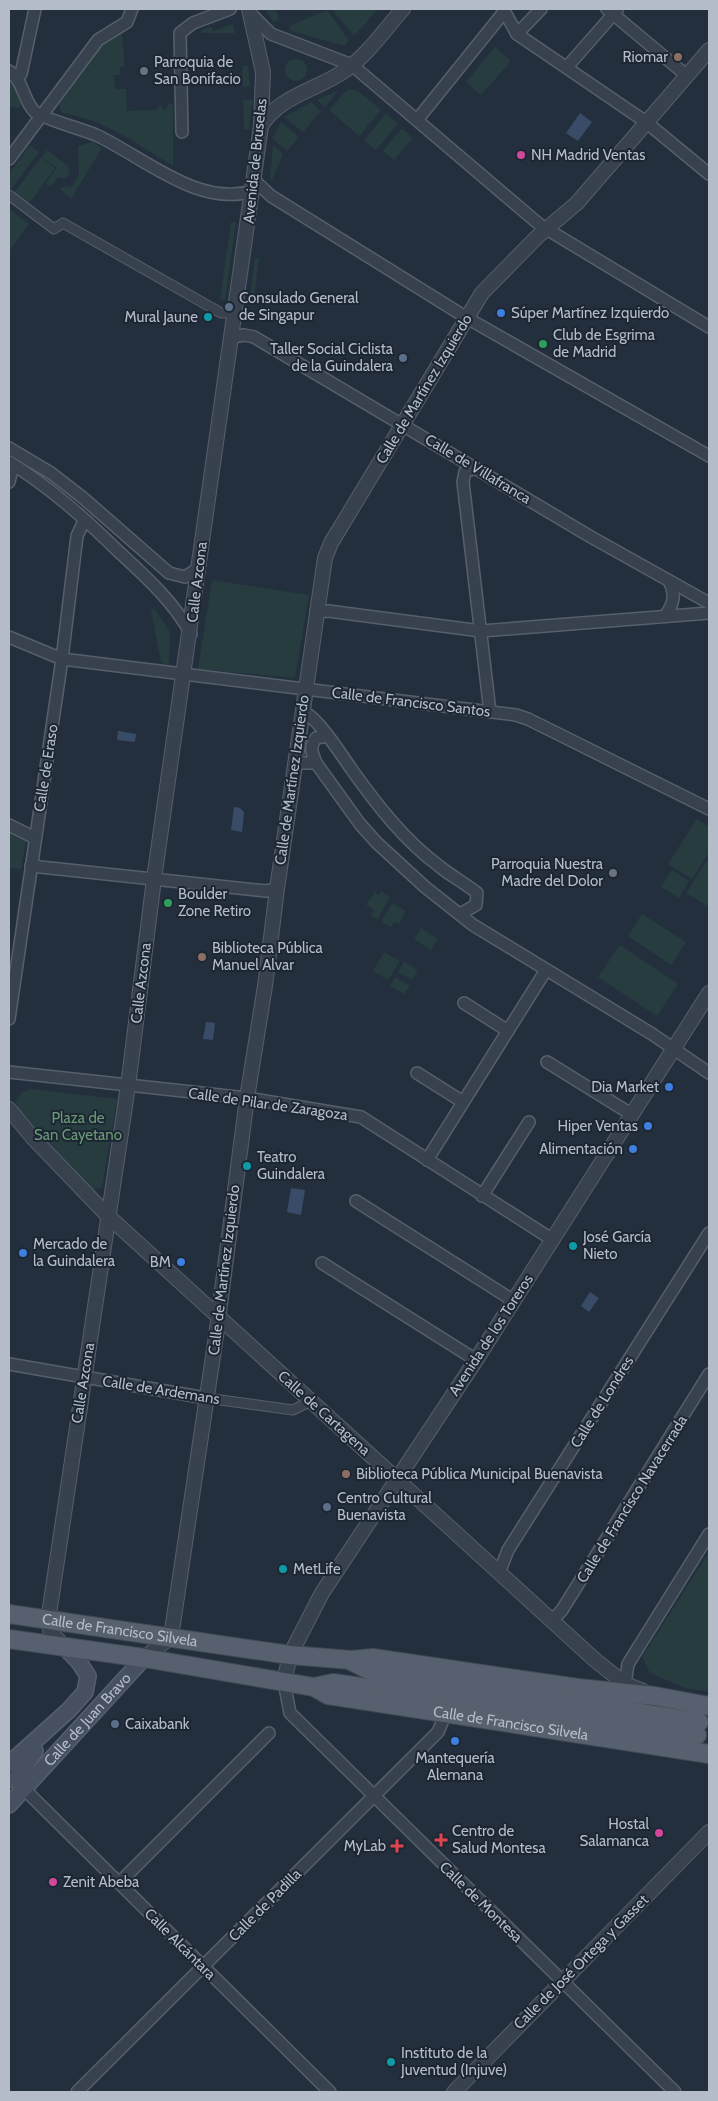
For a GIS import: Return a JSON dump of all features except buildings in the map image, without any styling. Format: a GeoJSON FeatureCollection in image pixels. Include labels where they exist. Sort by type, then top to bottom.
{"type":"FeatureCollection","features":[{"type":"Feature","properties":{"kind":"main road","name":"Calle de Francisco Silvela"},"geometry":{"type":"LineString","coordinates":[[9,1614],[290,1655],[350,1660],[372,1658],[568,1686],[655,1696],[709,1706]]}},
{"type":"Feature","properties":{"kind":"main road","name":"Calle de Francisco Silvela"},"geometry":{"type":"LineString","coordinates":[[9,1638],[144,1658],[314,1687],[328,1695],[709,1754]]}},
{"type":"Feature","properties":{"kind":"main road","name":"Calle de Juan Bravo"},"geometry":{"type":"LineString","coordinates":[[9,1764],[70,1710],[85,1692],[88,1676],[79,1662],[64,1646]]}},
{"type":"Feature","properties":{"kind":"main road","name":"Calle de Juan Bravo"},"geometry":{"type":"LineString","coordinates":[[9,1805],[16,1781],[144,1658]]}},
{"type":"Feature","properties":{"kind":"main road","name":"Calle de Francisco Silvela"},"geometry":{"type":"LineString","coordinates":[[314,1687],[332,1683],[698,1729],[373,1672],[350,1660]]}},
{"type":"Feature","properties":{"kind":"main road"},"geometry":{"type":"LineString","coordinates":[[16,1781],[24,1765],[70,1710]]}},
{"type":"Feature","properties":{"kind":"street"},"geometry":{"type":"LineString","coordinates":[[35,9],[21,74],[13,74],[31,106],[40,115],[73,125],[106,140],[182,183],[236,194],[254,186],[467,318],[709,456]]}},
{"type":"Feature","properties":{"kind":"street"},"geometry":{"type":"LineString","coordinates":[[9,159],[40,115],[98,40],[127,22],[132,9]]}},
{"type":"Feature","properties":{"kind":"street"},"geometry":{"type":"LineString","coordinates":[[182,132],[180,34],[193,23],[230,9]]}},
{"type":"Feature","properties":{"kind":"street"},"geometry":{"type":"LineString","coordinates":[[261,126],[272,111],[283,103],[336,76],[352,65],[403,9]]}},
{"type":"Feature","properties":{"kind":"street"},"geometry":{"type":"LineString","coordinates":[[517,34],[541,9]]}},
{"type":"Feature","properties":{"kind":"street"},"geometry":{"type":"LineString","coordinates":[[417,120],[503,10],[517,34],[646,122],[709,174]]}},
{"type":"Feature","properties":{"kind":"street"},"geometry":{"type":"LineString","coordinates":[[567,67],[613,10],[686,75]]}},
{"type":"Feature","properties":{"kind":"street"},"geometry":{"type":"LineString","coordinates":[[250,12],[271,34],[352,65],[547,229],[709,327]]}},
{"type":"Feature","properties":{"kind":"street","name":"Avenida de Bruselas"},"geometry":{"type":"LineString","coordinates":[[236,313],[261,126],[263,72],[250,12]]}},
{"type":"Feature","properties":{"kind":"street","name":"Calle de Martínez Izquierdo"},"geometry":{"type":"LineString","coordinates":[[171,1637],[325,558],[331,543],[402,424],[467,318],[491,283],[577,203],[709,50]]}},
{"type":"Feature","properties":{"kind":"street"},"geometry":{"type":"LineString","coordinates":[[9,195],[54,230],[63,222],[221,313],[236,313]]}},
{"type":"Feature","properties":{"kind":"street","name":"Calle Azcona"},"geometry":{"type":"LineString","coordinates":[[48,1620],[128,1086],[154,879],[236,313]]}},
{"type":"Feature","properties":{"kind":"street","name":"Calle de Villafranca"},"geometry":{"type":"LineString","coordinates":[[233,337],[244,335],[254,337],[475,468],[709,602]]}},
{"type":"Feature","properties":{"kind":"street"},"geometry":{"type":"LineString","coordinates":[[9,448],[51,473],[82,497],[169,573],[185,577],[199,568]]}},
{"type":"Feature","properties":{"kind":"street"},"geometry":{"type":"LineString","coordinates":[[9,482],[11,463],[51,490],[145,576],[178,614],[190,634]]}},
{"type":"Feature","properties":{"kind":"street"},"geometry":{"type":"LineString","coordinates":[[475,468],[465,472],[463,482],[490,712]]}},
{"type":"Feature","properties":{"kind":"street","name":"Calle de Eraso"},"geometry":{"type":"LineString","coordinates":[[9,1019],[62,659],[77,536],[83,523],[88,522]]}},
{"type":"Feature","properties":{"kind":"street"},"geometry":{"type":"LineString","coordinates":[[665,616],[673,604],[674,596],[669,580]]}},
{"type":"Feature","properties":{"kind":"street"},"geometry":{"type":"LineString","coordinates":[[316,612],[328,611],[481,632],[709,613]]}},
{"type":"Feature","properties":{"kind":"street","name":"Calle de Francisco Santos"},"geometry":{"type":"LineString","coordinates":[[9,638],[62,659],[490,712],[528,719],[709,809]]}},
{"type":"Feature","properties":{"kind":"street"},"geometry":{"type":"LineString","coordinates":[[303,712],[327,736],[378,807],[395,825],[439,866],[476,893],[476,905],[460,914]]}},
{"type":"Feature","properties":{"kind":"street"},"geometry":{"type":"LineString","coordinates":[[327,736],[316,738],[312,743],[311,750],[316,763],[360,824],[377,843],[426,887],[473,925],[709,1073]]}},
{"type":"Feature","properties":{"kind":"street"},"geometry":{"type":"LineString","coordinates":[[296,763],[316,763]]}},
{"type":"Feature","properties":{"kind":"street"},"geometry":{"type":"LineString","coordinates":[[9,825],[35,838]]}},
{"type":"Feature","properties":{"kind":"street"},"geometry":{"type":"LineString","coordinates":[[32,866],[266,891],[277,889]]}},
{"type":"Feature","properties":{"kind":"street"},"geometry":{"type":"LineString","coordinates":[[427,1160],[546,970]]}},
{"type":"Feature","properties":{"kind":"street","name":"Avenida de los Toreros"},"geometry":{"type":"LineString","coordinates":[[284,1682],[290,1655],[322,1593],[476,1360],[709,993]]}},
{"type":"Feature","properties":{"kind":"street"},"geometry":{"type":"LineString","coordinates":[[464,1003],[508,1031]]}},
{"type":"Feature","properties":{"kind":"street"},"geometry":{"type":"LineString","coordinates":[[547,1062],[631,1114]]}},
{"type":"Feature","properties":{"kind":"street","name":"Calle de Pilar de Zaragoza"},"geometry":{"type":"LineString","coordinates":[[9,1072],[247,1098],[361,1117],[553,1240]]}},
{"type":"Feature","properties":{"kind":"street"},"geometry":{"type":"LineString","coordinates":[[417,1073],[463,1102]]}},
{"type":"Feature","properties":{"kind":"street","name":"Calle de Cartagena"},"geometry":{"type":"LineString","coordinates":[[9,1109],[33,1138],[108,1216],[498,1573],[625,1684],[655,1696]]}},
{"type":"Feature","properties":{"kind":"street"},"geometry":{"type":"LineString","coordinates":[[482,1196],[529,1122]]}},
{"type":"Feature","properties":{"kind":"street"},"geometry":{"type":"LineString","coordinates":[[356,1201],[514,1301]]}},
{"type":"Feature","properties":{"kind":"street","name":"Calle de Londres"},"geometry":{"type":"LineString","coordinates":[[498,1573],[508,1550],[709,1233]]}},
{"type":"Feature","properties":{"kind":"street"},"geometry":{"type":"LineString","coordinates":[[322,1263],[476,1360]]}},
{"type":"Feature","properties":{"kind":"street","name":"Calle de Ardemans"},"geometry":{"type":"LineString","coordinates":[[9,1364],[206,1398],[293,1410],[311,1401]]}},
{"type":"Feature","properties":{"kind":"street","name":"Calle de Francisco Navacerrada"},"geometry":{"type":"LineString","coordinates":[[552,1621],[562,1610],[709,1374]]}},
{"type":"Feature","properties":{"kind":"street"},"geometry":{"type":"LineString","coordinates":[[625,1684],[628,1664],[709,1534]]}},
{"type":"Feature","properties":{"kind":"street"},"geometry":{"type":"LineString","coordinates":[[48,1620],[51,1633],[64,1646]]}},
{"type":"Feature","properties":{"kind":"street","name":"Calle de Juan Bravo"},"geometry":{"type":"LineString","coordinates":[[144,1658],[171,1637]]}},
{"type":"Feature","properties":{"kind":"street","name":"Calle de Montesa"},"geometry":{"type":"LineString","coordinates":[[284,1682],[290,1713],[674,2092]]}},
{"type":"Feature","properties":{"kind":"street","name":"Calle de Padilla"},"geometry":{"type":"LineString","coordinates":[[78,2092],[438,1732],[443,1720],[441,1713]]}},
{"type":"Feature","properties":{"kind":"street"},"geometry":{"type":"LineString","coordinates":[[119,1883],[269,1733]]}},
{"type":"Feature","properties":{"kind":"street","name":"Calle Alcántara"},"geometry":{"type":"LineString","coordinates":[[16,1781],[330,2092]]}},
{"type":"Feature","properties":{"kind":"street","name":"Calle de José Ortega y Gasset"},"geometry":{"type":"LineString","coordinates":[[454,2092],[709,1832]]}},
{"type":"Feature","properties":{"kind":"green space"},"geometry":{"type":"Polygon","coordinates":[[[265,9],[275,9],[280,20],[273,22],[265,9]]]}},
{"type":"Feature","properties":{"kind":"green space"},"geometry":{"type":"Polygon","coordinates":[[[332,9],[378,9],[354,36],[332,9]]]}},
{"type":"Feature","properties":{"kind":"green space"},"geometry":{"type":"Polygon","coordinates":[[[327,10],[349,40],[345,46],[291,31],[289,26],[327,10]]]}},
{"type":"Feature","properties":{"kind":"green space"},"geometry":{"type":"Polygon","coordinates":[[[233,24],[235,33],[202,33],[201,30],[211,27],[213,31],[233,24]]]}},
{"type":"Feature","properties":{"kind":"green space"},"geometry":{"type":"Polygon","coordinates":[[[122,33],[125,67],[120,67],[120,75],[114,75],[115,89],[126,89],[127,111],[155,110],[160,105],[165,110],[170,102],[173,106],[173,166],[106,127],[77,116],[62,113],[59,104],[103,44],[122,33]]]}},
{"type":"Feature","properties":{"kind":"green space"},"geometry":{"type":"Polygon","coordinates":[[[495,47],[511,61],[481,95],[466,82],[495,47]]]}},
{"type":"Feature","properties":{"kind":"green space"},"geometry":{"type":"Polygon","coordinates":[[[296,59],[304,62],[307,70],[304,78],[296,81],[288,78],[285,70],[288,62],[296,59]]]}},
{"type":"Feature","properties":{"kind":"green space"},"geometry":{"type":"Polygon","coordinates":[[[242,66],[248,66],[250,86],[243,87],[242,66]]]}},
{"type":"Feature","properties":{"kind":"green space"},"geometry":{"type":"Polygon","coordinates":[[[9,79],[13,83],[21,105],[18,108],[9,106],[9,79]]]}},
{"type":"Feature","properties":{"kind":"green space"},"geometry":{"type":"Polygon","coordinates":[[[348,89],[358,91],[381,110],[359,136],[329,110],[348,89]]]}},
{"type":"Feature","properties":{"kind":"green space"},"geometry":{"type":"Polygon","coordinates":[[[337,91],[325,107],[317,100],[337,91]]]}},
{"type":"Feature","properties":{"kind":"green space"},"geometry":{"type":"Polygon","coordinates":[[[243,100],[253,100],[249,129],[244,130],[243,100]]]}},
{"type":"Feature","properties":{"kind":"green space"},"geometry":{"type":"Polygon","coordinates":[[[311,102],[321,111],[303,132],[284,117],[311,102]]]}},
{"type":"Feature","properties":{"kind":"green space"},"geometry":{"type":"Polygon","coordinates":[[[386,114],[398,124],[376,150],[364,140],[386,114]]]}},
{"type":"Feature","properties":{"kind":"green space"},"geometry":{"type":"Polygon","coordinates":[[[281,122],[299,137],[287,151],[272,138],[281,122]]]}},
{"type":"Feature","properties":{"kind":"green space"},"geometry":{"type":"Polygon","coordinates":[[[402,128],[413,138],[394,160],[383,151],[402,128]]]}},
{"type":"Feature","properties":{"kind":"green space"},"geometry":{"type":"Polygon","coordinates":[[[93,142],[102,148],[71,199],[59,188],[72,186],[79,175],[78,146],[93,142]]]}},
{"type":"Feature","properties":{"kind":"green space"},"geometry":{"type":"Polygon","coordinates":[[[30,145],[39,152],[11,189],[9,187],[9,174],[30,145]]]}},
{"type":"Feature","properties":{"kind":"green space"},"geometry":{"type":"Polygon","coordinates":[[[273,145],[283,154],[272,180],[270,179],[273,145]]]}},
{"type":"Feature","properties":{"kind":"green space"},"geometry":{"type":"Polygon","coordinates":[[[47,150],[68,166],[70,172],[66,179],[58,177],[50,187],[46,183],[57,168],[42,157],[47,150]]]}},
{"type":"Feature","properties":{"kind":"green space"},"geometry":{"type":"Polygon","coordinates":[[[41,157],[55,168],[29,204],[14,193],[41,157]]]}},
{"type":"Feature","properties":{"kind":"green space"},"geometry":{"type":"Polygon","coordinates":[[[9,208],[29,224],[9,251],[9,208]]]}},
{"type":"Feature","properties":{"kind":"green space"},"geometry":{"type":"Polygon","coordinates":[[[231,222],[236,222],[225,300],[220,299],[231,222]]]}},
{"type":"Feature","properties":{"kind":"green space"},"geometry":{"type":"Polygon","coordinates":[[[255,258],[259,259],[253,306],[249,305],[255,258]]]}},
{"type":"Feature","properties":{"kind":"green space"},"geometry":{"type":"Polygon","coordinates":[[[212,580],[309,595],[295,678],[198,669],[212,580]]]}},
{"type":"Feature","properties":{"kind":"green space"},"geometry":{"type":"Polygon","coordinates":[[[154,608],[170,632],[169,662],[166,665],[161,662],[151,611],[154,608]]]}},
{"type":"Feature","properties":{"kind":"green space"},"geometry":{"type":"Polygon","coordinates":[[[697,819],[709,827],[709,852],[692,879],[668,864],[697,819]]]}},
{"type":"Feature","properties":{"kind":"green space"},"geometry":{"type":"Polygon","coordinates":[[[9,833],[26,841],[21,869],[9,868],[9,833]]]}},
{"type":"Feature","properties":{"kind":"green space"},"geometry":{"type":"Polygon","coordinates":[[[709,857],[709,907],[686,893],[709,857]]]}},
{"type":"Feature","properties":{"kind":"green space"},"geometry":{"type":"Polygon","coordinates":[[[672,870],[689,881],[679,898],[661,887],[672,870]]]}},
{"type":"Feature","properties":{"kind":"green space"},"geometry":{"type":"Polygon","coordinates":[[[381,891],[390,897],[378,919],[371,916],[374,910],[366,905],[375,892],[379,895],[381,891]]]}},
{"type":"Feature","properties":{"kind":"green space"},"geometry":{"type":"Polygon","coordinates":[[[392,903],[406,911],[399,924],[394,922],[391,927],[381,922],[392,903]]]}},
{"type":"Feature","properties":{"kind":"green space"},"geometry":{"type":"Polygon","coordinates":[[[642,914],[686,942],[671,965],[628,936],[642,914]]]}},
{"type":"Feature","properties":{"kind":"green space"},"geometry":{"type":"Polygon","coordinates":[[[421,928],[438,939],[431,950],[414,939],[421,928]]]}},
{"type":"Feature","properties":{"kind":"green space"},"geometry":{"type":"Polygon","coordinates":[[[620,945],[678,984],[657,1016],[598,977],[620,945]]]}},
{"type":"Feature","properties":{"kind":"green space"},"geometry":{"type":"Polygon","coordinates":[[[384,952],[400,961],[388,980],[373,971],[384,952]]]}},
{"type":"Feature","properties":{"kind":"green space"},"geometry":{"type":"Polygon","coordinates":[[[404,962],[418,970],[412,980],[398,972],[404,962]]]}},
{"type":"Feature","properties":{"kind":"green space"},"geometry":{"type":"Polygon","coordinates":[[[395,977],[410,986],[404,994],[390,986],[395,977]]]}},
{"type":"Feature","properties":{"kind":"green space","name":"Plaza de San Cayetano"},"geometry":{"type":"Polygon","coordinates":[[[31,1089],[117,1099],[102,1188],[92,1189],[19,1110],[16,1102],[22,1092],[31,1089]]]}},
{"type":"Feature","properties":{"kind":"green space"},"geometry":{"type":"Polygon","coordinates":[[[709,1552],[709,1692],[685,1688],[650,1673],[642,1657],[709,1552]]]}},
{"type":"Feature","properties":{"kind":"water"},"geometry":{"type":"Polygon","coordinates":[[[580,113],[592,122],[578,141],[566,133],[580,113]]]}},
{"type":"Feature","properties":{"kind":"water"},"geometry":{"type":"Polygon","coordinates":[[[118,731],[136,734],[135,742],[117,740],[118,731]]]}},
{"type":"Feature","properties":{"kind":"water"},"geometry":{"type":"Polygon","coordinates":[[[234,807],[240,808],[244,812],[242,832],[231,830],[234,807]]]}},
{"type":"Feature","properties":{"kind":"water"},"geometry":{"type":"Polygon","coordinates":[[[206,1022],[215,1023],[213,1040],[203,1039],[206,1022]]]}},
{"type":"Feature","properties":{"kind":"water"},"geometry":{"type":"Polygon","coordinates":[[[291,1188],[305,1190],[301,1215],[287,1212],[291,1188]]]}},
{"type":"Feature","properties":{"kind":"water"},"geometry":{"type":"Polygon","coordinates":[[[590,1292],[599,1298],[589,1312],[581,1306],[590,1292]]]}},
{"type":"Feature","properties":{"kind":"place","name":"Riomar"},"geometry":{"type":"Point","coordinates":[678,57]}},
{"type":"Feature","properties":{"kind":"place","name":"Parroquia de San Bonifacio"},"geometry":{"type":"Point","coordinates":[144,71]}},
{"type":"Feature","properties":{"kind":"place","name":"NH Madrid Ventas"},"geometry":{"type":"Point","coordinates":[521,155]}},
{"type":"Feature","properties":{"kind":"place","name":"Consulado General de Singapur"},"geometry":{"type":"Point","coordinates":[229,307]}},
{"type":"Feature","properties":{"kind":"place","name":"Súper Martínez Izquierdo"},"geometry":{"type":"Point","coordinates":[501,313]}},
{"type":"Feature","properties":{"kind":"place","name":"Mural Jaune"},"geometry":{"type":"Point","coordinates":[208,317]}},
{"type":"Feature","properties":{"kind":"place","name":"Club de Esgrima de Madrid"},"geometry":{"type":"Point","coordinates":[543,344]}},
{"type":"Feature","properties":{"kind":"place","name":"Taller Social Ciclista de la Guindalera"},"geometry":{"type":"Point","coordinates":[403,358]}},
{"type":"Feature","properties":{"kind":"place","name":"Parroquia Nuestra Madre del Dolor"},"geometry":{"type":"Point","coordinates":[613,873]}},
{"type":"Feature","properties":{"kind":"place","name":"Boulder Zone Retiro"},"geometry":{"type":"Point","coordinates":[168,903]}},
{"type":"Feature","properties":{"kind":"place","name":"Biblioteca Pública Manuel Alvar"},"geometry":{"type":"Point","coordinates":[202,957]}},
{"type":"Feature","properties":{"kind":"place","name":"Dia Market"},"geometry":{"type":"Point","coordinates":[669,1087]}},
{"type":"Feature","properties":{"kind":"place","name":"Hiper Ventas"},"geometry":{"type":"Point","coordinates":[648,1126]}},
{"type":"Feature","properties":{"kind":"place","name":"Alimentación"},"geometry":{"type":"Point","coordinates":[633,1149]}},
{"type":"Feature","properties":{"kind":"place","name":"Teatro Guindalera"},"geometry":{"type":"Point","coordinates":[247,1166]}},
{"type":"Feature","properties":{"kind":"place","name":"José García Nieto"},"geometry":{"type":"Point","coordinates":[573,1246]}},
{"type":"Feature","properties":{"kind":"place","name":"Mercado de la Guindalera"},"geometry":{"type":"Point","coordinates":[23,1253]}},
{"type":"Feature","properties":{"kind":"place","name":"BM"},"geometry":{"type":"Point","coordinates":[181,1262]}},
{"type":"Feature","properties":{"kind":"place","name":"Biblioteca Pública Municipal Buenavista"},"geometry":{"type":"Point","coordinates":[346,1474]}},
{"type":"Feature","properties":{"kind":"place","name":"Centro Cultural Buenavista"},"geometry":{"type":"Point","coordinates":[327,1507]}},
{"type":"Feature","properties":{"kind":"place","name":"MetLife"},"geometry":{"type":"Point","coordinates":[283,1569]}},
{"type":"Feature","properties":{"kind":"place","name":"Caixabank"},"geometry":{"type":"Point","coordinates":[115,1724]}},
{"type":"Feature","properties":{"kind":"place","name":"Mantequería Alemana"},"geometry":{"type":"Point","coordinates":[455,1741]}},
{"type":"Feature","properties":{"kind":"place","name":"Hostal Salamanca"},"geometry":{"type":"Point","coordinates":[659,1833]}},
{"type":"Feature","properties":{"kind":"place","name":"Centro de Salud Montesa"},"geometry":{"type":"Point","coordinates":[441,1840]}},
{"type":"Feature","properties":{"kind":"place","name":"MyLab"},"geometry":{"type":"Point","coordinates":[397,1846]}},
{"type":"Feature","properties":{"kind":"place","name":"Zenit Abeba"},"geometry":{"type":"Point","coordinates":[53,1882]}},
{"type":"Feature","properties":{"kind":"place","name":"Instituto de la Juventud (Injuve)"},"geometry":{"type":"Point","coordinates":[391,2062]}}]}
